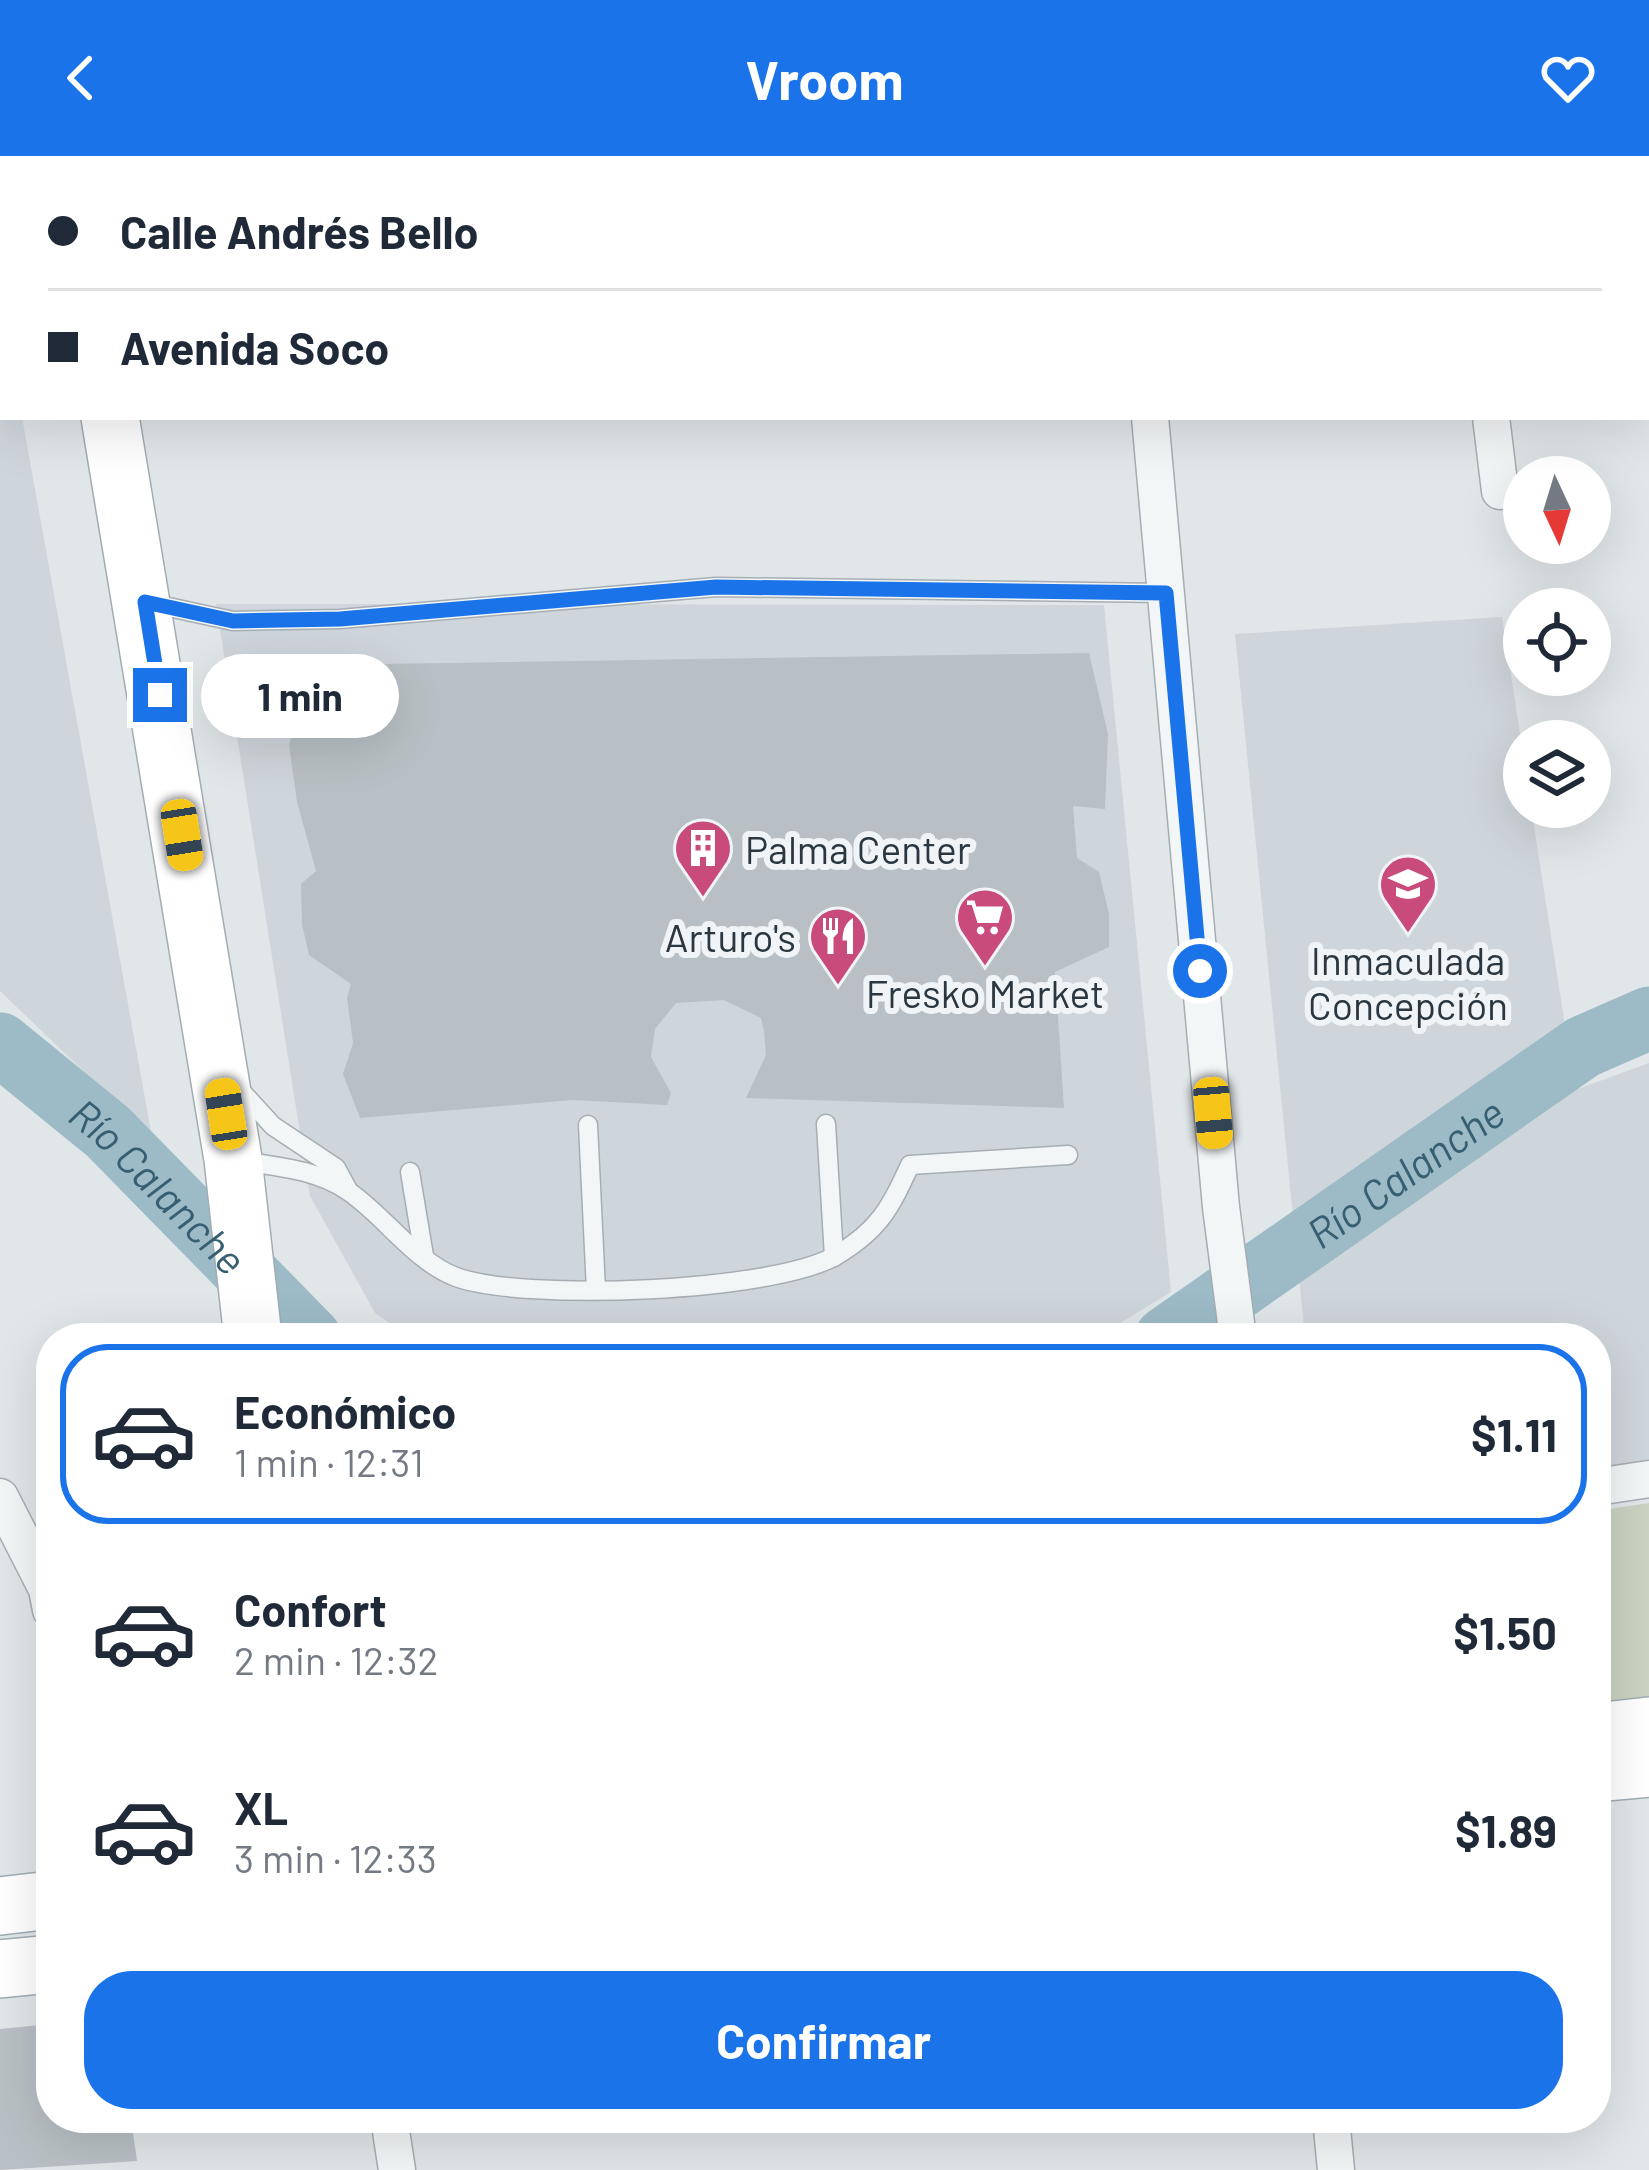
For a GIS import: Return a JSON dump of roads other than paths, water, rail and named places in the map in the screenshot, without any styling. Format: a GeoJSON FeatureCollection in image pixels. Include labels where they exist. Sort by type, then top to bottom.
{"type":"FeatureCollection","features":[{"type":"Feature","properties":{"kind":"main road"},"geometry":{"type":"LineString","coordinates":[[111,420],[145,602],[236,1182],[251,1323]]}},
{"type":"Feature","properties":{"kind":"main road"},"geometry":{"type":"LineString","coordinates":[[1611,1730],[1649,1726]]}},
{"type":"Feature","properties":{"kind":"main road"},"geometry":{"type":"LineString","coordinates":[[1611,1772],[1649,1768]]}},
{"type":"Feature","properties":{"kind":"main road"},"geometry":{"type":"LineString","coordinates":[[0,1906],[36,1902]]}},
{"type":"Feature","properties":{"kind":"main road"},"geometry":{"type":"LineString","coordinates":[[0,1969],[36,1965]]}},
{"type":"Feature","properties":{"kind":"street"},"geometry":{"type":"LineString","coordinates":[[1150,420],[1221,1207],[1236,1323]]}},
{"type":"Feature","properties":{"kind":"street"},"geometry":{"type":"LineString","coordinates":[[1491,420],[1500,491]]}},
{"type":"Feature","properties":{"kind":"street"},"geometry":{"type":"LineString","coordinates":[[1611,1485],[1649,1479]]}},
{"type":"Feature","properties":{"kind":"street"},"geometry":{"type":"LineString","coordinates":[[0,1497],[36,1569]]}},
{"type":"Feature","properties":{"kind":"street"},"geometry":{"type":"LineString","coordinates":[[392,2133],[398,2170]]}},
{"type":"Feature","properties":{"kind":"street"},"geometry":{"type":"LineString","coordinates":[[1332,2133],[1336,2170]]}},
{"type":"Feature","properties":{"kind":"lane"},"geometry":{"type":"LineString","coordinates":[[145,602],[233,621],[340,619],[716,587],[1166,593]]}},
{"type":"Feature","properties":{"kind":"lane"},"geometry":{"type":"LineString","coordinates":[[218,1069],[273,1126],[336,1168],[348,1190]]}},
{"type":"Feature","properties":{"kind":"lane"},"geometry":{"type":"LineString","coordinates":[[826,1124],[834,1257]]}},
{"type":"Feature","properties":{"kind":"lane"},"geometry":{"type":"LineString","coordinates":[[588,1125],[596,1290]]}},
{"type":"Feature","properties":{"kind":"lane"},"geometry":{"type":"LineString","coordinates":[[236,1182],[316,1174],[348,1190],[454,1276],[523,1291],[596,1290],[774,1276],[834,1257],[884,1221],[910,1165],[1068,1155]]}},
{"type":"Feature","properties":{"kind":"lane"},"geometry":{"type":"LineString","coordinates":[[410,1172],[424,1256]]}},
{"type":"Feature","properties":{"kind":"waterway","name":"Río Calanche"},"geometry":{"type":"LineString","coordinates":[[1187,1323],[1583,1047],[1649,1018]]}},
{"type":"Feature","properties":{"kind":"waterway","name":"Río Calanche"},"geometry":{"type":"LineString","coordinates":[[0,1044],[108,1132],[295,1323]]}},
{"type":"Feature","properties":{"kind":"place","name":"Palma Center"},"geometry":{"type":"Point","coordinates":[703,899]}},
{"type":"Feature","properties":{"kind":"place","name":"Inmaculada Concepción"},"geometry":{"type":"Point","coordinates":[1408,935]}},
{"type":"Feature","properties":{"kind":"place","name":"Fresko Market"},"geometry":{"type":"Point","coordinates":[985,968]}},
{"type":"Feature","properties":{"kind":"place","name":"Arturo's"},"geometry":{"type":"Point","coordinates":[838,987]}}]}
